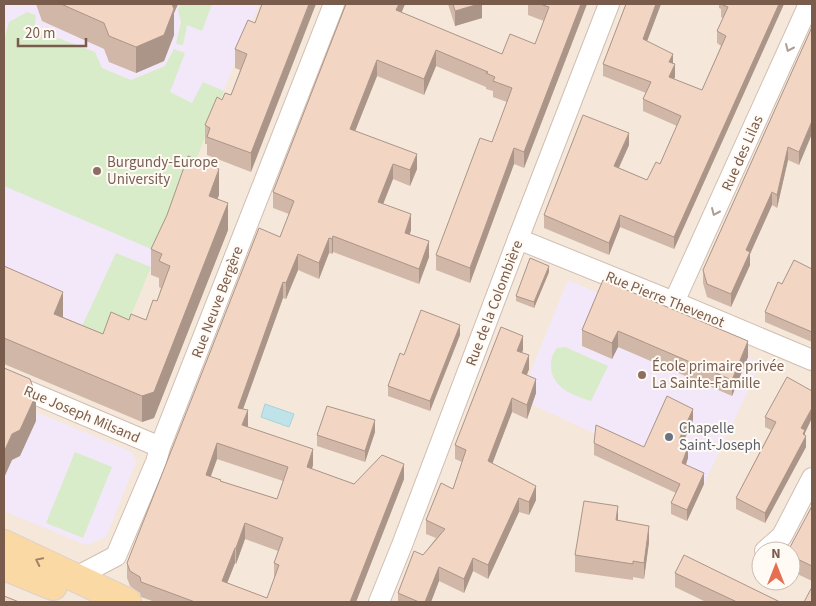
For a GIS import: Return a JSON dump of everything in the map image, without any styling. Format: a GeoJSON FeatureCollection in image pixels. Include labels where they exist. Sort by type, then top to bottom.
{"type":"FeatureCollection","features":[{"type":"Feature","properties":{"kind":"main road"},"geometry":{"type":"LineString","coordinates":[[4,544],[127,602]]}},
{"type":"Feature","properties":{"kind":"main road"},"geometry":{"type":"LineString","coordinates":[[4,566],[94,602]]}},
{"type":"Feature","properties":{"kind":"street","name":"Rue Neuve Bergère"},"geometry":{"type":"LineString","coordinates":[[74,578],[116,556],[156,462],[160,447],[334,4]]}},
{"type":"Feature","properties":{"kind":"street","name":"Rue de la Colombière"},"geometry":{"type":"LineString","coordinates":[[379,602],[609,4]]}},
{"type":"Feature","properties":{"kind":"street","name":"Rue des Lilas"},"geometry":{"type":"LineString","coordinates":[[674,302],[809,4]]}},
{"type":"Feature","properties":{"kind":"street","name":"Rue Pierre Thevenot"},"geometry":{"type":"LineString","coordinates":[[518,239],[812,360]]}},
{"type":"Feature","properties":{"kind":"street","name":"Rue Joseph Milsand"},"geometry":{"type":"LineString","coordinates":[[4,381],[160,447]]}},
{"type":"Feature","properties":{"kind":"street"},"geometry":{"type":"LineString","coordinates":[[776,541],[782,536],[812,478]]}},
{"type":"Feature","properties":{"kind":"shaded area"},"geometry":{"type":"Polygon","coordinates":[[[4,4],[812,4],[812,602],[4,602],[4,4]]]}},
{"type":"Feature","properties":{"kind":"shaded area","name":"Burgundy-Europe University"},"geometry":{"type":"Polygon","coordinates":[[[4,4],[259,4],[252,21],[301,43],[295,58],[245,38],[120,342],[4,292],[4,4]]]}},
{"type":"Feature","properties":{"kind":"shaded area","name":"École primaire privée La Sainte-Famille"},"geometry":{"type":"Polygon","coordinates":[[[568,280],[761,363],[704,484],[518,398],[524,388],[568,280]]]}},
{"type":"Feature","properties":{"kind":"shaded area"},"geometry":{"type":"Polygon","coordinates":[[[4,399],[132,452],[136,462],[106,537],[86,545],[4,511],[4,399]]]}},
{"type":"Feature","properties":{"kind":"green space"},"geometry":{"type":"Polygon","coordinates":[[[180,4],[212,4],[202,31],[187,25],[183,45],[176,44],[181,22],[178,10],[180,4]]]}},
{"type":"Feature","properties":{"kind":"green space"},"geometry":{"type":"Polygon","coordinates":[[[27,12],[36,15],[34,29],[95,52],[102,68],[131,80],[165,66],[174,49],[185,53],[170,92],[192,103],[203,82],[224,91],[158,252],[4,186],[4,40],[9,22],[27,12]]]}},
{"type":"Feature","properties":{"kind":"green space"},"geometry":{"type":"Polygon","coordinates":[[[116,253],[151,267],[120,342],[82,326],[116,253]]]}},
{"type":"Feature","properties":{"kind":"green space"},"geometry":{"type":"Polygon","coordinates":[[[565,347],[608,366],[591,401],[565,390],[552,374],[552,357],[557,348],[565,347]]]}},
{"type":"Feature","properties":{"kind":"green space"},"geometry":{"type":"Polygon","coordinates":[[[75,452],[112,467],[83,538],[46,523],[75,452]]]}},
{"type":"Feature","properties":{"kind":"water"},"geometry":{"type":"Polygon","coordinates":[[[265,404],[294,414],[289,427],[261,417],[265,404]]]}},
{"type":"Feature","properties":{"kind":"building"},"geometry":{"type":"Polygon","coordinates":[[[61,4],[172,4],[174,9],[164,35],[136,47],[109,36],[104,23],[61,4]]]}},
{"type":"Feature","properties":{"kind":"building"},"geometry":{"type":"Polygon","coordinates":[[[262,4],[309,4],[251,153],[207,137],[210,128],[205,125],[217,97],[222,100],[225,93],[231,95],[247,54],[235,49],[248,20],[255,23],[262,4]]]}},
{"type":"Feature","properties":{"kind":"building"},"geometry":{"type":"Polygon","coordinates":[[[346,4],[399,4],[396,10],[502,54],[510,34],[535,44],[549,7],[540,4],[581,4],[524,152],[514,148],[470,268],[436,255],[480,138],[492,142],[512,88],[493,81],[495,77],[486,73],[488,72],[436,50],[424,79],[377,60],[350,129],[417,154],[410,170],[393,164],[378,202],[411,214],[405,233],[429,241],[419,269],[333,236],[332,239],[329,238],[319,263],[298,254],[286,283],[283,282],[238,408],[248,410],[242,425],[313,449],[307,467],[354,484],[382,455],[404,464],[350,602],[195,602],[141,582],[140,577],[130,571],[127,563],[259,228],[280,237],[294,201],[273,192],[346,4]],[[217,443],[206,475],[277,499],[288,467],[217,443]],[[245,523],[222,581],[267,598],[279,565],[274,563],[283,538],[245,523]]]}},
{"type":"Feature","properties":{"kind":"building"},"geometry":{"type":"Polygon","coordinates":[[[453,4],[479,4],[455,11],[453,4]]]}},
{"type":"Feature","properties":{"kind":"building"},"geometry":{"type":"Polygon","coordinates":[[[626,4],[656,4],[643,39],[673,54],[669,62],[675,64],[669,77],[702,90],[726,36],[717,31],[728,7],[721,4],[779,4],[674,237],[620,215],[609,243],[544,215],[583,115],[629,133],[614,166],[647,180],[656,162],[660,164],[681,116],[643,99],[651,82],[603,64],[626,4]]]}},
{"type":"Feature","properties":{"kind":"building"},"geometry":{"type":"Polygon","coordinates":[[[812,27],[812,121],[799,152],[788,147],[777,195],[772,192],[746,250],[750,252],[731,294],[707,284],[703,270],[812,27]]]}},
{"type":"Feature","properties":{"kind":"building"},"geometry":{"type":"Polygon","coordinates":[[[188,156],[219,169],[209,196],[228,203],[154,392],[142,396],[4,338],[4,266],[63,292],[54,314],[103,334],[111,312],[129,320],[131,314],[146,320],[153,300],[157,301],[170,266],[159,261],[162,254],[151,249],[167,215],[188,156]]]}},
{"type":"Feature","properties":{"kind":"building"},"geometry":{"type":"Polygon","coordinates":[[[530,258],[549,266],[534,302],[516,296],[530,258]]]}},
{"type":"Feature","properties":{"kind":"building"},"geometry":{"type":"Polygon","coordinates":[[[794,260],[812,269],[812,332],[765,312],[778,282],[782,284],[794,260]]]}},
{"type":"Feature","properties":{"kind":"building"},"geometry":{"type":"Polygon","coordinates":[[[603,280],[748,341],[732,380],[618,331],[612,343],[582,330],[603,280]]]}},
{"type":"Feature","properties":{"kind":"building"},"geometry":{"type":"Polygon","coordinates":[[[421,310],[460,325],[430,401],[388,386],[400,353],[404,355],[421,310]]]}},
{"type":"Feature","properties":{"kind":"building"},"geometry":{"type":"Polygon","coordinates":[[[501,327],[523,336],[517,351],[529,355],[522,373],[536,379],[527,405],[512,398],[488,461],[536,486],[529,502],[519,498],[488,565],[473,558],[464,579],[439,567],[425,602],[419,602],[398,593],[414,551],[423,555],[445,529],[426,520],[441,483],[453,489],[466,450],[455,445],[501,327]]]}},
{"type":"Feature","properties":{"kind":"building"},"geometry":{"type":"Polygon","coordinates":[[[4,368],[30,379],[36,395],[20,430],[12,434],[4,452],[4,368]]]}},
{"type":"Feature","properties":{"kind":"building"},"geometry":{"type":"Polygon","coordinates":[[[787,377],[812,391],[812,408],[801,428],[805,430],[803,434],[806,436],[765,513],[736,498],[776,422],[765,417],[787,377]]]}},
{"type":"Feature","properties":{"kind":"building"},"geometry":{"type":"Polygon","coordinates":[[[667,396],[693,409],[678,442],[688,447],[682,463],[704,473],[687,510],[671,503],[680,484],[594,443],[596,425],[644,447],[667,396]]]}},
{"type":"Feature","properties":{"kind":"building"},"geometry":{"type":"Polygon","coordinates":[[[327,406],[375,420],[365,451],[317,435],[327,406]]]}},
{"type":"Feature","properties":{"kind":"building"},"geometry":{"type":"Polygon","coordinates":[[[584,501],[618,506],[616,520],[649,526],[644,563],[633,561],[633,564],[575,555],[584,501]]]}},
{"type":"Feature","properties":{"kind":"building"},"geometry":{"type":"Polygon","coordinates":[[[812,506],[812,566],[801,561],[801,541],[793,541],[812,506]]]}},
{"type":"Feature","properties":{"kind":"building"},"geometry":{"type":"Polygon","coordinates":[[[684,555],[751,588],[751,591],[758,591],[780,602],[737,602],[675,573],[684,555]]]}},
{"type":"Feature","properties":{"kind":"building"},"geometry":{"type":"Polygon","coordinates":[[[812,587],[812,602],[804,602],[812,587]]]}},
{"type":"Feature","properties":{"kind":"building"},"geometry":{"type":"Polygon","coordinates":[[[4,596],[19,602],[4,602],[4,596]]]}},
{"type":"Feature","properties":{"kind":"place","name":"Burgundy-Europe University"},"geometry":{"type":"Point","coordinates":[97,171]}},
{"type":"Feature","properties":{"kind":"place","name":"École primaire privée La Sainte-Famille"},"geometry":{"type":"Point","coordinates":[642,375]}},
{"type":"Feature","properties":{"kind":"place","name":"Chapelle Saint-Joseph"},"geometry":{"type":"Point","coordinates":[669,437]}}]}
